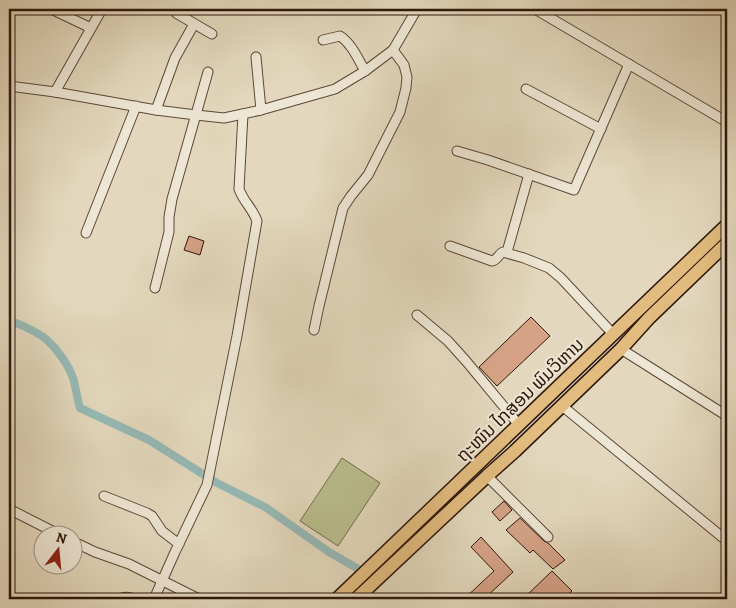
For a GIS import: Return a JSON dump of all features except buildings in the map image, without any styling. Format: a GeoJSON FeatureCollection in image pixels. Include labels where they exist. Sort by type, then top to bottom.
{"type":"FeatureCollection","features":[{"type":"Feature","properties":{"kind":"highway","name":"ຖະໜົນ ໄກສອນ ພົມວິຫານ"},"geometry":{"type":"LineString","coordinates":[[337,599],[727,225]]}},
{"type":"Feature","properties":{"kind":"highway","name":"ຖະໜົນ ໄກສອນ ພົມວິຫານ"},"geometry":{"type":"LineString","coordinates":[[356,599],[620,350],[649,318],[727,243]]}},
{"type":"Feature","properties":{"kind":"highway"},"geometry":{"type":"LineString","coordinates":[[504,439],[515,450]]}},
{"type":"Feature","properties":{"kind":"street"},"geometry":{"type":"LineString","coordinates":[[52,9],[91,28]]}},
{"type":"Feature","properties":{"kind":"street"},"geometry":{"type":"LineString","coordinates":[[55,92],[102,9]]}},
{"type":"Feature","properties":{"kind":"street"},"geometry":{"type":"LineString","coordinates":[[175,9],[176,13],[212,34]]}},
{"type":"Feature","properties":{"kind":"street"},"geometry":{"type":"LineString","coordinates":[[9,86],[196,116],[224,118],[262,110],[335,89],[365,71],[393,50],[417,9]]}},
{"type":"Feature","properties":{"kind":"street"},"geometry":{"type":"LineString","coordinates":[[538,9],[727,122]]}},
{"type":"Feature","properties":{"kind":"street"},"geometry":{"type":"LineString","coordinates":[[156,110],[175,58],[194,24]]}},
{"type":"Feature","properties":{"kind":"street"},"geometry":{"type":"LineString","coordinates":[[323,40],[340,36],[350,44],[365,71]]}},
{"type":"Feature","properties":{"kind":"street"},"geometry":{"type":"LineString","coordinates":[[314,330],[344,208],[368,175],[400,112],[407,77],[404,64],[393,50]]}},
{"type":"Feature","properties":{"kind":"street"},"geometry":{"type":"LineString","coordinates":[[256,57],[262,110]]}},
{"type":"Feature","properties":{"kind":"street"},"geometry":{"type":"LineString","coordinates":[[457,151],[574,190],[629,64]]}},
{"type":"Feature","properties":{"kind":"street"},"geometry":{"type":"LineString","coordinates":[[154,288],[169,232],[172,199],[208,72]]}},
{"type":"Feature","properties":{"kind":"street"},"geometry":{"type":"LineString","coordinates":[[526,88],[601,129]]}},
{"type":"Feature","properties":{"kind":"street"},"geometry":{"type":"LineString","coordinates":[[86,233],[136,106]]}},
{"type":"Feature","properties":{"kind":"street"},"geometry":{"type":"LineString","coordinates":[[154,599],[207,485],[237,336],[257,221],[239,189],[243,114]]}},
{"type":"Feature","properties":{"kind":"street"},"geometry":{"type":"LineString","coordinates":[[507,252],[529,174]]}},
{"type":"Feature","properties":{"kind":"street"},"geometry":{"type":"LineString","coordinates":[[450,246],[492,261],[501,252],[507,252],[550,268],[614,334]]}},
{"type":"Feature","properties":{"kind":"street"},"geometry":{"type":"LineString","coordinates":[[417,315],[448,341],[519,425]]}},
{"type":"Feature","properties":{"kind":"street"},"geometry":{"type":"LineString","coordinates":[[620,350],[727,416]]}},
{"type":"Feature","properties":{"kind":"street"},"geometry":{"type":"LineString","coordinates":[[561,405],[727,541]]}},
{"type":"Feature","properties":{"kind":"street"},"geometry":{"type":"LineString","coordinates":[[487,476],[548,536]]}},
{"type":"Feature","properties":{"kind":"street"},"geometry":{"type":"LineString","coordinates":[[104,496],[147,512],[162,531],[178,544]]}},
{"type":"Feature","properties":{"kind":"street"},"geometry":{"type":"LineString","coordinates":[[9,509],[42,526]]}},
{"type":"Feature","properties":{"kind":"street"},"geometry":{"type":"LineString","coordinates":[[82,546],[128,564],[199,599]]}},
{"type":"Feature","properties":{"kind":"street"},"geometry":{"type":"LineString","coordinates":[[120,599],[124,597],[134,599]]}},
{"type":"Feature","properties":{"kind":"green space"},"geometry":{"type":"Polygon","coordinates":[[[342,458],[380,483],[338,546],[300,521],[342,458]]]}},
{"type":"Feature","properties":{"kind":"waterway"},"geometry":{"type":"LineString","coordinates":[[9,320],[39,334],[58,352],[73,378],[80,408],[149,440],[217,483],[265,507],[329,552],[360,570]]}},
{"type":"Feature","properties":{"kind":"waterway"},"geometry":{"type":"LineString","coordinates":[[387,596],[391,599]]}}]}
